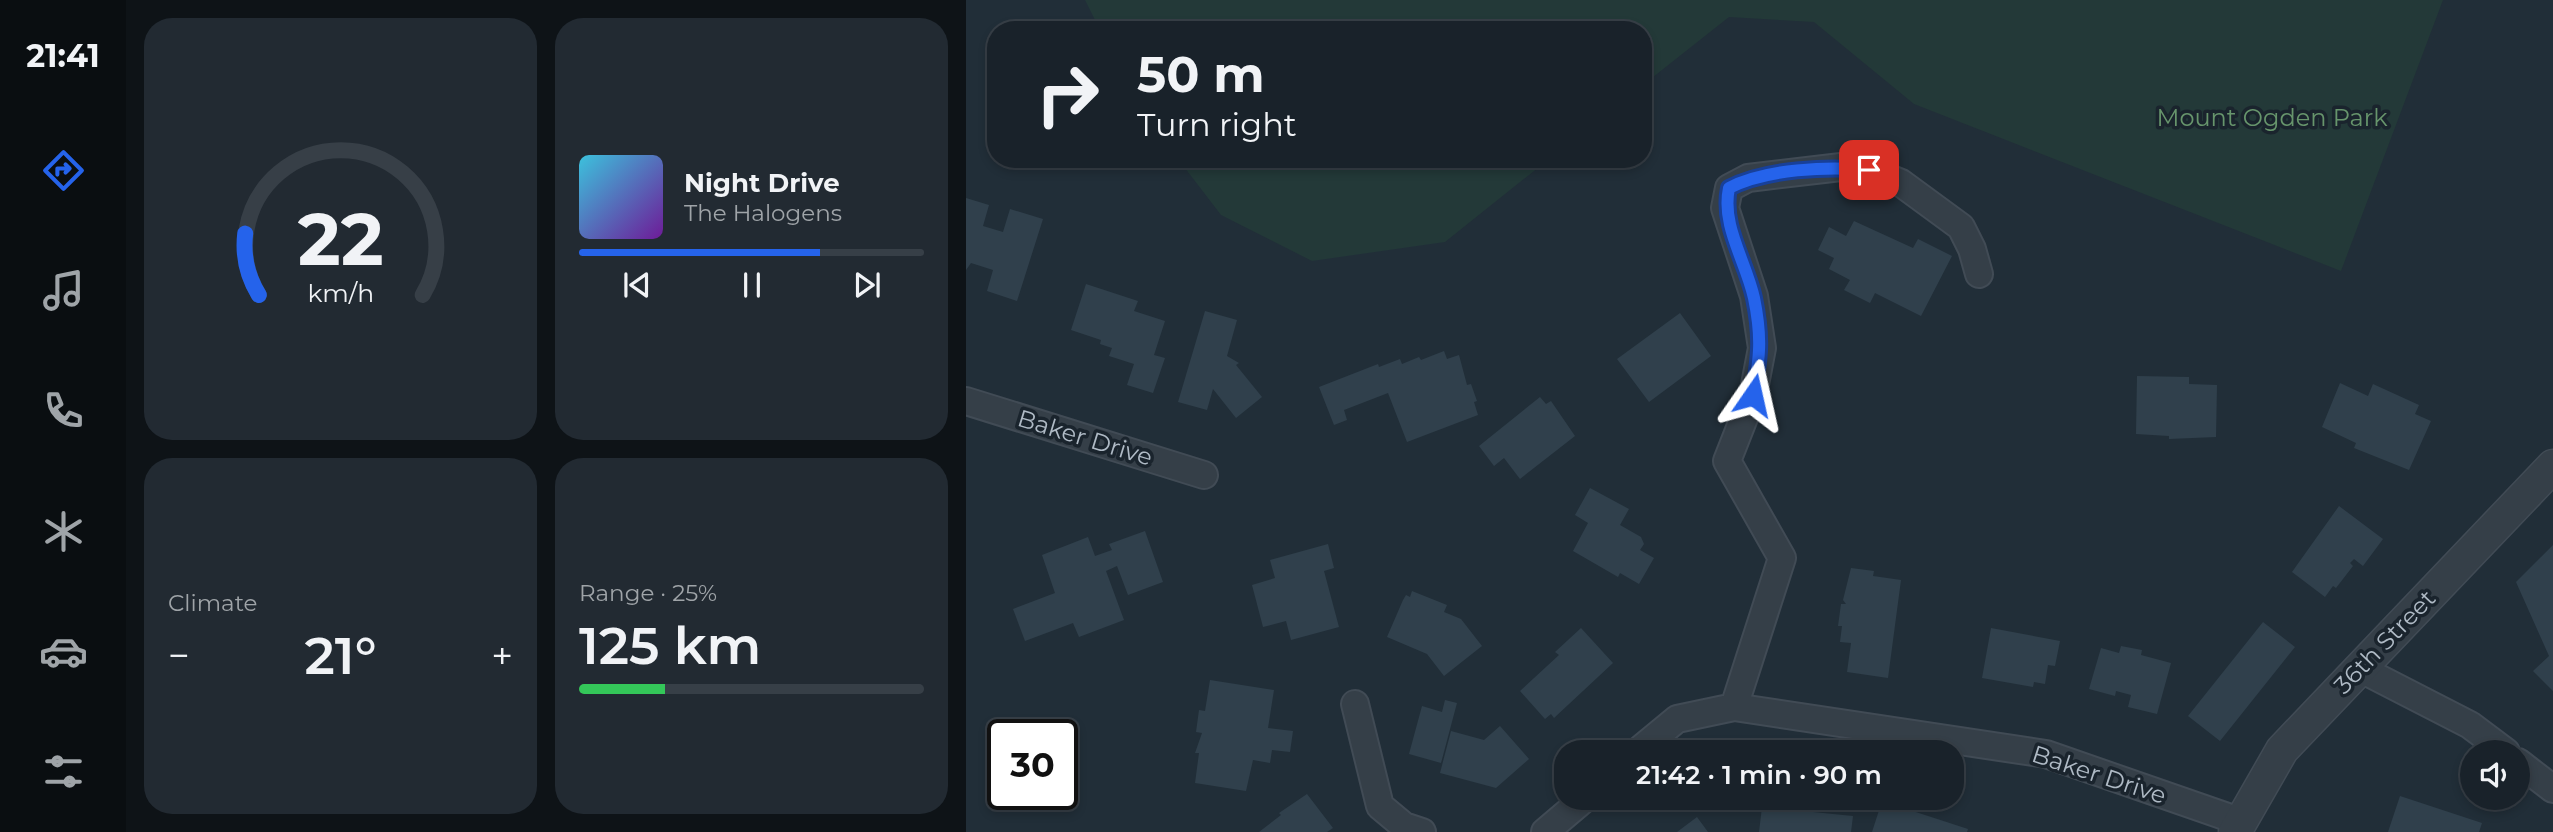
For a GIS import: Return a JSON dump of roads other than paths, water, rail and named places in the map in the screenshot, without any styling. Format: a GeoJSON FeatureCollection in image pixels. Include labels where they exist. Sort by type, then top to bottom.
{"type":"FeatureCollection","features":[{"type":"Feature","properties":{"kind":"street"},"geometry":{"type":"LineString","coordinates":[[1734,706],[1782,558],[1727,461],[1753,395],[1762,348],[1754,296],[1725,208],[1729,188],[1748,178],[1841,167],[1869,170],[1901,183],[1961,226],[1972,249],[1979,274]]}},
{"type":"Feature","properties":{"kind":"street","name":"Baker Drive"},"geometry":{"type":"LineString","coordinates":[[966,401],[1205,475]]}},
{"type":"Feature","properties":{"kind":"street","name":"36th Street"},"geometry":{"type":"LineString","coordinates":[[2237,827],[2282,750],[2553,466]]}},
{"type":"Feature","properties":{"kind":"street"},"geometry":{"type":"LineString","coordinates":[[2359,668],[2470,725],[2490,740]]}},
{"type":"Feature","properties":{"kind":"street"},"geometry":{"type":"LineString","coordinates":[[1355,704],[1380,806],[1404,826],[1422,832]]}},
{"type":"Feature","properties":{"kind":"street","name":"Baker Drive"},"geometry":{"type":"LineString","coordinates":[[1651,740],[1676,719],[1734,706],[2046,754],[2237,827]]}},
{"type":"Feature","properties":{"kind":"street"},"geometry":{"type":"LineString","coordinates":[[2530,771],[2553,789]]}},
{"type":"Feature","properties":{"kind":"street"},"geometry":{"type":"LineString","coordinates":[[1545,832],[1570,810]]}},
{"type":"Feature","properties":{"kind":"park label","name":"Mount Ogden Park"},"geometry":{"type":"Point","coordinates":[2272,118]}}]}
